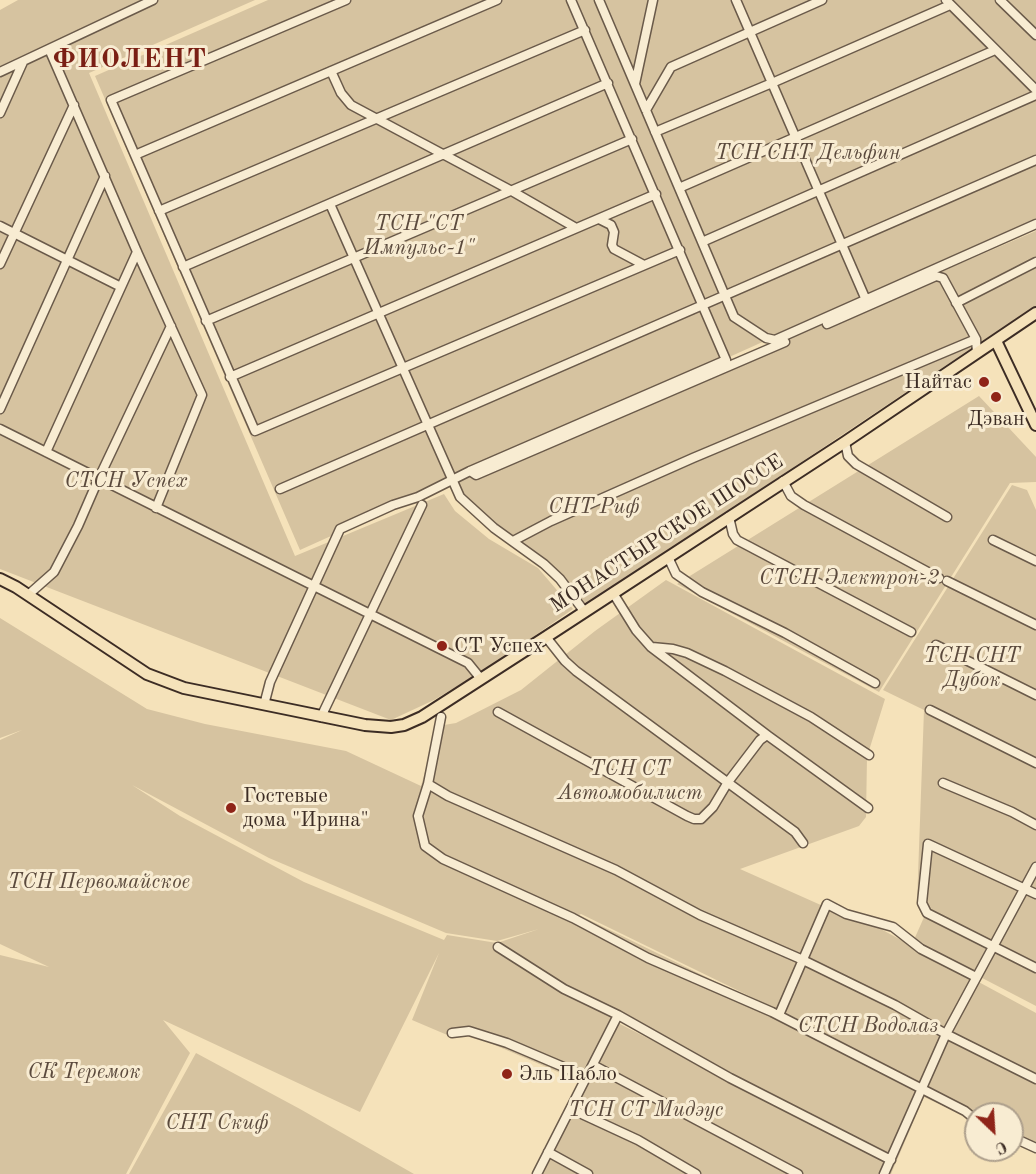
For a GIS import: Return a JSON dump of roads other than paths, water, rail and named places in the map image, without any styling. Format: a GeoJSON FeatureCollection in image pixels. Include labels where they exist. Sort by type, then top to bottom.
{"type":"FeatureCollection","features":[{"type":"Feature","properties":{"kind":"main road","name":"МОНАСТЫРСКОЕ ШОССЕ"},"geometry":{"type":"LineString","coordinates":[[0,579],[147,674],[184,688],[380,727],[404,725],[422,717],[546,637],[845,442],[1036,313]]}},
{"type":"Feature","properties":{"kind":"main road"},"geometry":{"type":"LineString","coordinates":[[996,341],[1036,425]]}},
{"type":"Feature","properties":{"kind":"street"},"geometry":{"type":"LineString","coordinates":[[0,72],[153,0]]}},
{"type":"Feature","properties":{"kind":"street"},"geometry":{"type":"LineString","coordinates":[[346,0],[111,100],[255,431],[680,250]]}},
{"type":"Feature","properties":{"kind":"street"},"geometry":{"type":"LineString","coordinates":[[135,155],[497,0]]}},
{"type":"Feature","properties":{"kind":"street"},"geometry":{"type":"LineString","coordinates":[[264,705],[270,682],[340,529],[393,505],[418,497],[470,471],[726,360],[571,0]]}},
{"type":"Feature","properties":{"kind":"street"},"geometry":{"type":"LineString","coordinates":[[599,0],[734,317],[766,338],[775,340],[1036,224]]}},
{"type":"Feature","properties":{"kind":"street"},"geometry":{"type":"LineString","coordinates":[[635,84],[653,0]]}},
{"type":"Feature","properties":{"kind":"street"},"geometry":{"type":"LineString","coordinates":[[736,0],[866,300]]}},
{"type":"Feature","properties":{"kind":"street"},"geometry":{"type":"LineString","coordinates":[[646,110],[671,67],[822,0]]}},
{"type":"Feature","properties":{"kind":"street"},"geometry":{"type":"LineString","coordinates":[[1000,0],[1036,35]]}},
{"type":"Feature","properties":{"kind":"street"},"geometry":{"type":"LineString","coordinates":[[655,132],[772,83],[948,2],[1036,93],[702,242]]}},
{"type":"Feature","properties":{"kind":"street"},"geometry":{"type":"LineString","coordinates":[[159,211],[585,30]]}},
{"type":"Feature","properties":{"kind":"street"},"geometry":{"type":"LineString","coordinates":[[50,49],[137,252],[202,395],[156,508]]}},
{"type":"Feature","properties":{"kind":"street"},"geometry":{"type":"LineString","coordinates":[[679,188],[995,50]]}},
{"type":"Feature","properties":{"kind":"street"},"geometry":{"type":"LineString","coordinates":[[0,113],[23,62]]}},
{"type":"Feature","properties":{"kind":"street"},"geometry":{"type":"LineString","coordinates":[[331,71],[347,102],[576,228]]}},
{"type":"Feature","properties":{"kind":"street"},"geometry":{"type":"LineString","coordinates":[[183,267],[608,83]]}},
{"type":"Feature","properties":{"kind":"street"},"geometry":{"type":"LineString","coordinates":[[0,264],[74,105]]}},
{"type":"Feature","properties":{"kind":"street"},"geometry":{"type":"LineString","coordinates":[[206,321],[632,139]]}},
{"type":"Feature","properties":{"kind":"street"},"geometry":{"type":"LineString","coordinates":[[280,489],[1036,160]]}},
{"type":"Feature","properties":{"kind":"street"},"geometry":{"type":"LineString","coordinates":[[0,409],[105,176]]}},
{"type":"Feature","properties":{"kind":"street"},"geometry":{"type":"LineString","coordinates":[[230,377],[656,194]]}},
{"type":"Feature","properties":{"kind":"street"},"geometry":{"type":"LineString","coordinates":[[330,204],[460,497],[469,507],[544,564],[560,579],[584,611]]}},
{"type":"Feature","properties":{"kind":"street"},"geometry":{"type":"LineString","coordinates":[[599,219],[611,225],[614,232],[612,245],[614,249],[644,265]]}},
{"type":"Feature","properties":{"kind":"street"},"geometry":{"type":"LineString","coordinates":[[0,226],[121,287]]}},
{"type":"Feature","properties":{"kind":"street"},"geometry":{"type":"LineString","coordinates":[[46,452],[137,252]]}},
{"type":"Feature","properties":{"kind":"street"},"geometry":{"type":"LineString","coordinates":[[956,303],[1036,262]]}},
{"type":"Feature","properties":{"kind":"street"},"geometry":{"type":"LineString","coordinates":[[470,471],[476,475],[936,276],[943,278],[976,339],[977,353]]}},
{"type":"Feature","properties":{"kind":"street"},"geometry":{"type":"LineString","coordinates":[[28,595],[54,572],[78,526],[171,326]]}},
{"type":"Feature","properties":{"kind":"street"},"geometry":{"type":"LineString","coordinates":[[513,541],[551,521],[693,458],[976,339]]}},
{"type":"Feature","properties":{"kind":"street"},"geometry":{"type":"LineString","coordinates":[[0,429],[468,663],[481,679]]}},
{"type":"Feature","properties":{"kind":"street"},"geometry":{"type":"LineString","coordinates":[[845,442],[848,456],[856,464],[947,517]]}},
{"type":"Feature","properties":{"kind":"street"},"geometry":{"type":"LineString","coordinates":[[783,481],[791,496],[804,505],[943,580],[1036,625]]}},
{"type":"Feature","properties":{"kind":"street"},"geometry":{"type":"LineString","coordinates":[[321,717],[422,505]]}},
{"type":"Feature","properties":{"kind":"street"},"geometry":{"type":"LineString","coordinates":[[729,517],[733,534],[737,540],[911,632]]}},
{"type":"Feature","properties":{"kind":"street"},"geometry":{"type":"LineString","coordinates":[[993,540],[1036,561]]}},
{"type":"Feature","properties":{"kind":"street"},"geometry":{"type":"LineString","coordinates":[[668,556],[676,574],[702,592],[785,633],[875,683]]}},
{"type":"Feature","properties":{"kind":"street"},"geometry":{"type":"LineString","coordinates":[[613,592],[636,630],[651,647],[868,808]]}},
{"type":"Feature","properties":{"kind":"street"},"geometry":{"type":"LineString","coordinates":[[546,637],[565,661],[576,670],[795,832],[803,843]]}},
{"type":"Feature","properties":{"kind":"street"},"geometry":{"type":"LineString","coordinates":[[936,645],[1036,695]]}},
{"type":"Feature","properties":{"kind":"street"},"geometry":{"type":"LineString","coordinates":[[651,647],[687,653],[724,671],[811,717],[868,755]]}},
{"type":"Feature","properties":{"kind":"street"},"geometry":{"type":"LineString","coordinates":[[930,710],[1036,763]]}},
{"type":"Feature","properties":{"kind":"street"},"geometry":{"type":"LineString","coordinates":[[498,712],[694,819],[701,819],[713,807],[728,782],[760,740],[767,735]]}},
{"type":"Feature","properties":{"kind":"street"},"geometry":{"type":"LineString","coordinates":[[441,717],[428,784],[418,816],[425,846],[442,860],[573,918],[648,958],[779,1015],[964,1110]]}},
{"type":"Feature","properties":{"kind":"street"},"geometry":{"type":"LineString","coordinates":[[943,783],[1012,812],[1036,825]]}},
{"type":"Feature","properties":{"kind":"street"},"geometry":{"type":"LineString","coordinates":[[428,784],[448,796],[616,870],[700,915],[803,960],[1036,1079]]}},
{"type":"Feature","properties":{"kind":"street"},"geometry":{"type":"LineString","coordinates":[[1036,894],[927,844],[922,903],[927,913],[1036,968]]}},
{"type":"Feature","properties":{"kind":"street"},"geometry":{"type":"LineString","coordinates":[[884,1174],[946,1034],[1036,867]]}},
{"type":"Feature","properties":{"kind":"street"},"geometry":{"type":"LineString","coordinates":[[779,1015],[827,904],[846,914],[893,927],[921,949],[976,978]]}},
{"type":"Feature","properties":{"kind":"street"},"geometry":{"type":"LineString","coordinates":[[498,946],[564,989],[618,1015],[730,1078],[891,1160]]}},
{"type":"Feature","properties":{"kind":"street"},"geometry":{"type":"LineString","coordinates":[[537,1174],[618,1015]]}},
{"type":"Feature","properties":{"kind":"street"},"geometry":{"type":"LineString","coordinates":[[452,1033],[470,1031],[507,1043],[587,1077]]}},
{"type":"Feature","properties":{"kind":"street"},"geometry":{"type":"LineString","coordinates":[[593,1065],[798,1174]]}},
{"type":"Feature","properties":{"kind":"street"},"geometry":{"type":"LineString","coordinates":[[571,1108],[638,1140],[696,1174]]}},
{"type":"Feature","properties":{"kind":"street"},"geometry":{"type":"LineString","coordinates":[[548,1152],[588,1174]]}},
{"type":"Feature","properties":{"kind":"place","name":"Найтас"},"geometry":{"type":"Point","coordinates":[984,382]}},
{"type":"Feature","properties":{"kind":"place","name":"Дэван"},"geometry":{"type":"Point","coordinates":[996,397]}},
{"type":"Feature","properties":{"kind":"place","name":"СТ Успех"},"geometry":{"type":"Point","coordinates":[442,646]}},
{"type":"Feature","properties":{"kind":"place","name":"Гостевые дома \"Ирина\""},"geometry":{"type":"Point","coordinates":[231,808]}},
{"type":"Feature","properties":{"kind":"place","name":"Эль Пабло"},"geometry":{"type":"Point","coordinates":[507,1074]}},
{"type":"Feature","properties":{"kind":"district","name":"ФИОЛЕНТ"},"geometry":{"type":"Point","coordinates":[130,60]}},
{"type":"Feature","properties":{"kind":"park label","name":"ТСН СНТ Дельфин"},"geometry":{"type":"Point","coordinates":[808,153]}},
{"type":"Feature","properties":{"kind":"park label","name":"ТСН \"СТ Импульс-1\""},"geometry":{"type":"Point","coordinates":[419,236]}},
{"type":"Feature","properties":{"kind":"park label","name":"СТСН Успех"},"geometry":{"type":"Point","coordinates":[126,481]}},
{"type":"Feature","properties":{"kind":"park label","name":"СНТ Риф"},"geometry":{"type":"Point","coordinates":[594,507]}},
{"type":"Feature","properties":{"kind":"park label","name":"СТСН Электрон-2"},"geometry":{"type":"Point","coordinates":[849,578]}},
{"type":"Feature","properties":{"kind":"park label","name":"ТСН СНТ Дубок"},"geometry":{"type":"Point","coordinates":[972,668]}},
{"type":"Feature","properties":{"kind":"park label","name":"ТСН СТ Автомобилист"},"geometry":{"type":"Point","coordinates":[630,781]}},
{"type":"Feature","properties":{"kind":"park label","name":"ТСН Первомайское"},"geometry":{"type":"Point","coordinates":[99,882]}},
{"type":"Feature","properties":{"kind":"park label","name":"СТСН Водолаз"},"geometry":{"type":"Point","coordinates":[868,1026]}},
{"type":"Feature","properties":{"kind":"park label","name":"СК Теремок"},"geometry":{"type":"Point","coordinates":[84,1072]}},
{"type":"Feature","properties":{"kind":"park label","name":"ТСН СТ Мидэус"},"geometry":{"type":"Point","coordinates":[646,1110]}},
{"type":"Feature","properties":{"kind":"park label","name":"СНТ Скиф"},"geometry":{"type":"Point","coordinates":[217,1123]}}]}
